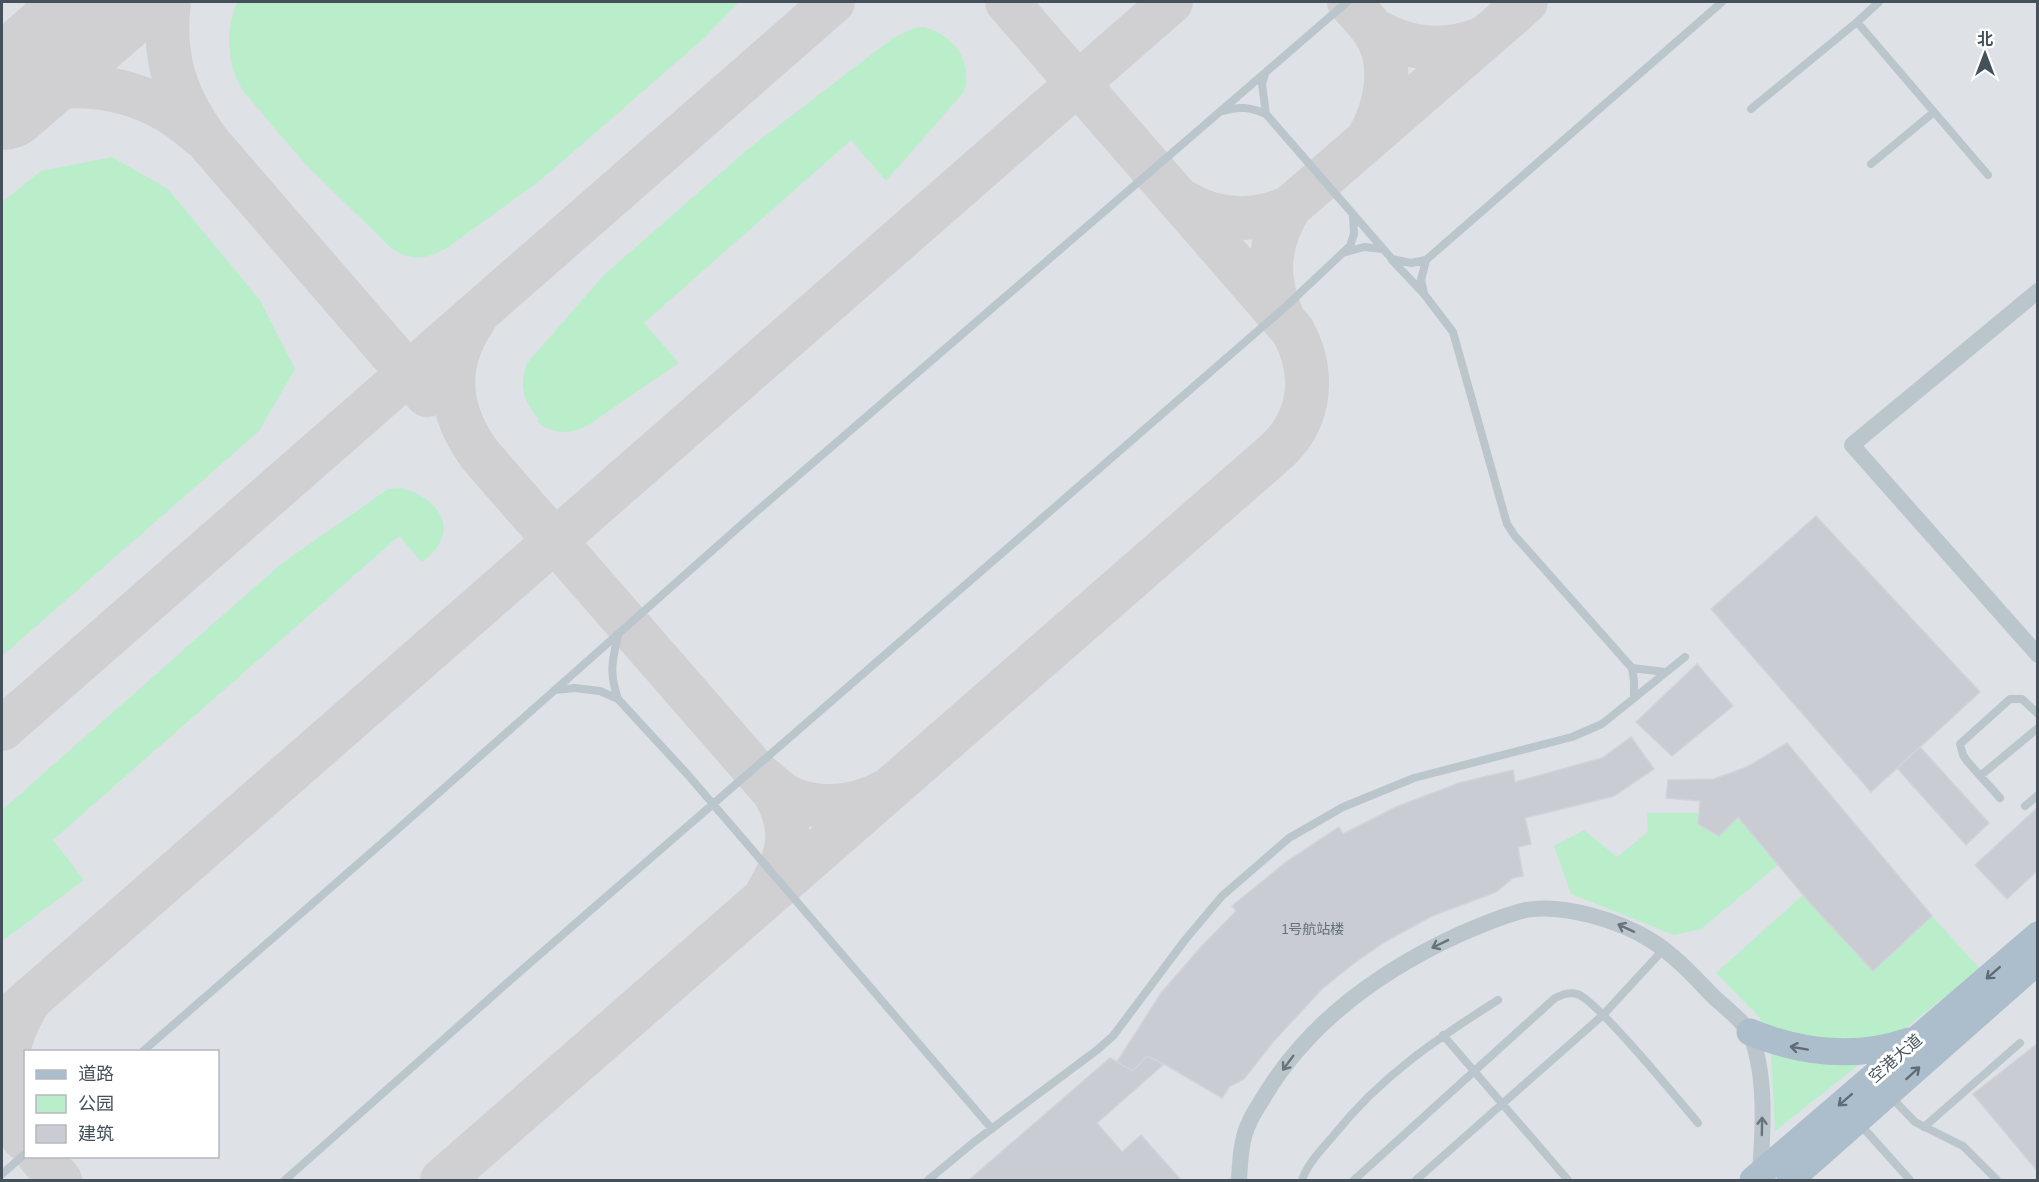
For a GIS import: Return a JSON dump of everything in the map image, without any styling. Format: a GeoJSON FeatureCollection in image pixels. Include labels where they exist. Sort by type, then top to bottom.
{"type":"FeatureCollection","features":[{"type":"Feature","properties":{"kind":"main road","name":"空港大道"},"geometry":{"type":"LineString","coordinates":[[1755,1179],[2037,935]]}},
{"type":"Feature","properties":{"kind":"main road","name":"空港大道"},"geometry":{"type":"LineString","coordinates":[[1790,1180],[2037,961]]}},
{"type":"Feature","properties":{"kind":"main road"},"geometry":{"type":"LineString","coordinates":[[1750,1032],[1777,1043],[1838,1052],[1870,1052],[1918,1038]]}},
{"type":"Feature","properties":{"kind":"street"},"geometry":{"type":"LineString","coordinates":[[2037,291],[1852,445],[2037,655]]}},
{"type":"Feature","properties":{"kind":"street"},"geometry":{"type":"LineString","coordinates":[[1239,1180],[1240,1160],[1248,1124],[1274,1081],[1296,1052],[1331,1015],[1377,979],[1436,946],[1479,926],[1527,910],[1571,910],[1618,924],[1652,941],[1750,1032],[1760,1078],[1762,1114],[1755,1179]]}},
{"type":"Feature","properties":{"kind":"lane"},"geometry":{"type":"LineString","coordinates":[[144,1050],[749,518],[1347,2]]}},
{"type":"Feature","properties":{"kind":"lane"},"geometry":{"type":"LineString","coordinates":[[1392,259],[1411,263],[1426,260],[1722,2]]}},
{"type":"Feature","properties":{"kind":"lane"},"geometry":{"type":"LineString","coordinates":[[1751,109],[1879,2]]}},
{"type":"Feature","properties":{"kind":"lane"},"geometry":{"type":"LineString","coordinates":[[1857,22],[1988,175]]}},
{"type":"Feature","properties":{"kind":"lane"},"geometry":{"type":"LineString","coordinates":[[1264,74],[1262,84],[1266,114]]}},
{"type":"Feature","properties":{"kind":"lane"},"geometry":{"type":"LineString","coordinates":[[1220,112],[1236,106],[1253,108],[1266,114],[1424,294],[1453,333],[1507,524],[1515,536],[1632,668],[1634,698]]}},
{"type":"Feature","properties":{"kind":"lane"},"geometry":{"type":"LineString","coordinates":[[1871,164],[1934,112]]}},
{"type":"Feature","properties":{"kind":"lane"},"geometry":{"type":"LineString","coordinates":[[285,1180],[515,976],[1283,309],[1350,246],[1354,234],[1353,215]]}},
{"type":"Feature","properties":{"kind":"lane"},"geometry":{"type":"LineString","coordinates":[[1343,254],[1364,247],[1383,249]]}},
{"type":"Feature","properties":{"kind":"lane"},"geometry":{"type":"LineString","coordinates":[[1424,294],[1421,280],[1426,260]]}},
{"type":"Feature","properties":{"kind":"lane"},"geometry":{"type":"LineString","coordinates":[[618,634],[612,663],[612,680],[618,699]]}},
{"type":"Feature","properties":{"kind":"lane"},"geometry":{"type":"LineString","coordinates":[[928,1180],[1113,1036],[1185,940],[1222,896],[1289,838],[1342,807],[1414,778],[1572,737],[1602,724],[1685,657]]}},
{"type":"Feature","properties":{"kind":"lane"},"geometry":{"type":"LineString","coordinates":[[1632,668],[1665,672]]}},
{"type":"Feature","properties":{"kind":"lane"},"geometry":{"type":"LineString","coordinates":[[555,690],[575,688],[600,691],[618,699],[713,805],[992,1129]]}},
{"type":"Feature","properties":{"kind":"lane"},"geometry":{"type":"LineString","coordinates":[[2000,798],[1962,755],[1960,744],[2010,699],[2022,699],[2037,714]]}},
{"type":"Feature","properties":{"kind":"lane"},"geometry":{"type":"LineString","coordinates":[[1980,776],[2037,728]]}},
{"type":"Feature","properties":{"kind":"lane"},"geometry":{"type":"LineString","coordinates":[[2025,806],[2037,795]]}},
{"type":"Feature","properties":{"kind":"lane"},"geometry":{"type":"LineString","coordinates":[[1416,1180],[1603,1015],[1663,950]]}},
{"type":"Feature","properties":{"kind":"lane"},"geometry":{"type":"LineString","coordinates":[[1354,1180],[1555,998],[1563,995],[1578,994],[1603,1015],[1698,1123]]}},
{"type":"Feature","properties":{"kind":"lane"},"geometry":{"type":"LineString","coordinates":[[1302,1180],[1316,1156],[1356,1108],[1393,1072],[1443,1035],[1498,1000]]}},
{"type":"Feature","properties":{"kind":"lane"},"geometry":{"type":"LineString","coordinates":[[1443,1035],[1568,1180]]}},
{"type":"Feature","properties":{"kind":"lane"},"geometry":{"type":"LineString","coordinates":[[1924,1127],[2020,1043]]}},
{"type":"Feature","properties":{"kind":"lane"},"geometry":{"type":"LineString","coordinates":[[1889,1094],[1915,1122],[1962,1146],[1997,1180]]}},
{"type":"Feature","properties":{"kind":"lane"},"geometry":{"type":"LineString","coordinates":[[1858,1122],[1910,1180]]}},
{"type":"Feature","properties":{"kind":"lane"},"geometry":{"type":"LineString","coordinates":[[2,1174],[24,1155]]}},
{"type":"Feature","properties":{"kind":"shaded area"},"geometry":{"type":"Polygon","coordinates":[[[2,2],[2037,2],[2037,1180],[2,1180],[2,2]]]}},
{"type":"Feature","properties":{"kind":"green space"},"geometry":{"type":"Polygon","coordinates":[[[237,2],[739,2],[703,39],[542,179],[447,248],[426,257],[412,257],[391,248],[306,165],[243,91],[233,69],[229,47],[230,24],[237,2]]]}},
{"type":"Feature","properties":{"kind":"green space"},"geometry":{"type":"Polygon","coordinates":[[[924,27],[944,36],[959,51],[966,70],[964,92],[886,181],[851,140],[644,323],[679,363],[580,429],[561,432],[549,429],[537,422],[539,419],[524,393],[523,379],[527,363],[604,275],[748,149],[893,38],[914,28],[924,27]]]}},
{"type":"Feature","properties":{"kind":"green space"},"geometry":{"type":"Polygon","coordinates":[[[112,157],[168,189],[260,300],[295,369],[259,431],[2,656],[2,202],[41,171],[112,157]]]}},
{"type":"Feature","properties":{"kind":"green space"},"geometry":{"type":"Polygon","coordinates":[[[403,488],[429,501],[442,519],[441,540],[434,551],[422,562],[399,536],[53,840],[84,880],[2,941],[2,810],[281,564],[388,489],[403,488]]]}},
{"type":"Feature","properties":{"kind":"green space"},"geometry":{"type":"Polygon","coordinates":[[[1647,813],[1699,813],[1698,824],[1719,836],[1738,817],[1778,865],[1701,929],[1674,935],[1571,894],[1554,846],[1584,830],[1617,857],[1648,832],[1647,813]]]}},
{"type":"Feature","properties":{"kind":"green space"},"geometry":{"type":"Polygon","coordinates":[[[1803,895],[1872,970],[1932,916],[1980,969],[1775,1131],[1771,1055],[1760,1018],[1716,973],[1803,895]]]}},
{"type":"Feature","properties":{"kind":"building"},"geometry":{"type":"Polygon","coordinates":[[[1816,516],[1980,692],[1871,792],[1711,609],[1816,516]]]}},
{"type":"Feature","properties":{"kind":"building"},"geometry":{"type":"Polygon","coordinates":[[[1697,664],[1733,706],[1672,756],[1636,722],[1697,664]]]}},
{"type":"Feature","properties":{"kind":"building"},"geometry":{"type":"Polygon","coordinates":[[[1631,737],[1654,769],[1614,796],[1525,818],[1531,844],[1518,847],[1523,876],[1513,878],[1496,892],[1432,916],[1383,943],[1353,964],[1322,989],[1273,1042],[1244,1079],[1230,1086],[1222,1098],[1147,1056],[1133,1071],[1117,1062],[1161,993],[1236,911],[1232,906],[1286,862],[1339,827],[1343,834],[1396,807],[1459,783],[1513,770],[1515,782],[1602,758],[1631,737]]]}},
{"type":"Feature","properties":{"kind":"building"},"geometry":{"type":"Polygon","coordinates":[[[1787,743],[1932,916],[1873,971],[1810,903],[1738,817],[1719,836],[1698,824],[1700,801],[1666,798],[1668,780],[1714,779],[1747,767],[1787,743]]]}},
{"type":"Feature","properties":{"kind":"building"},"geometry":{"type":"Polygon","coordinates":[[[1920,747],[1989,823],[1966,845],[1897,768],[1920,747]]]}},
{"type":"Feature","properties":{"kind":"building"},"geometry":{"type":"Polygon","coordinates":[[[2038,807],[2038,870],[2007,899],[1975,865],[2038,807]]]}},
{"type":"Feature","properties":{"kind":"building"},"geometry":{"type":"Polygon","coordinates":[[[2038,1043],[2038,1172],[1973,1094],[2038,1043]]]}},
{"type":"Feature","properties":{"kind":"building"},"geometry":{"type":"Polygon","coordinates":[[[1147,1056],[1164,1064],[1097,1123],[1122,1152],[1141,1135],[1181,1180],[969,1180],[1110,1058],[1133,1071],[1147,1056]]]}},
{"type":"Feature","properties":{"kind":"taxiway"},"geometry":{"type":"LineString","coordinates":[[169,2],[167,22],[170,60],[180,94],[198,127],[210,144],[427,395]]}},
{"type":"Feature","properties":{"kind":"taxiway"},"geometry":{"type":"LineString","coordinates":[[2,729],[833,2]]}},
{"type":"Feature","properties":{"kind":"taxiway"},"geometry":{"type":"LineString","coordinates":[[442,1180],[1278,450],[1298,423],[1303,409],[1307,378],[1305,362],[1293,331],[1007,2]]}},
{"type":"Feature","properties":{"kind":"taxiway"},"geometry":{"type":"LineString","coordinates":[[2,1024],[1171,2]]}},
{"type":"Feature","properties":{"kind":"taxiway"},"geometry":{"type":"LineString","coordinates":[[1349,2],[1373,30],[1380,43],[1386,71],[1383,100],[1374,128],[1367,140]]}},
{"type":"Feature","properties":{"kind":"taxiway"},"geometry":{"type":"LineString","coordinates":[[1182,201],[1208,213],[1235,218],[1263,216],[1290,207],[1526,2]]}},
{"type":"Feature","properties":{"kind":"taxiway"},"geometry":{"type":"LineString","coordinates":[[1374,30],[1401,42],[1428,48],[1456,46],[1484,38]]}},
{"type":"Feature","properties":{"kind":"taxiway"},"geometry":{"type":"LineString","coordinates":[[2,103],[27,93],[53,88],[79,86],[106,89],[131,95],[156,105],[179,118],[200,135]]}},
{"type":"Feature","properties":{"kind":"taxiway"},"geometry":{"type":"LineString","coordinates":[[1282,316],[1273,288],[1271,260],[1277,234],[1290,207]]}},
{"type":"Feature","properties":{"kind":"taxiway"},"geometry":{"type":"LineString","coordinates":[[474,320],[457,354],[453,388],[461,422],[469,438],[480,455],[773,791],[785,819],[787,844],[780,869],[766,895]]}},
{"type":"Feature","properties":{"kind":"taxiway"},"geometry":{"type":"LineString","coordinates":[[762,777],[788,797],[814,805],[838,806],[861,802],[882,793]]}},
{"type":"Feature","properties":{"kind":"taxiway"},"geometry":{"type":"LineString","coordinates":[[23,1138],[10,1102],[7,1068],[13,1034],[30,1000]]}},
{"type":"Feature","properties":{"kind":"taxiway"},"geometry":{"type":"LineString","coordinates":[[41,1158],[60,1180]]}},
{"type":"Feature","properties":{"kind":"runway"},"geometry":{"type":"LineString","coordinates":[[2,96],[110,2]]}}]}
